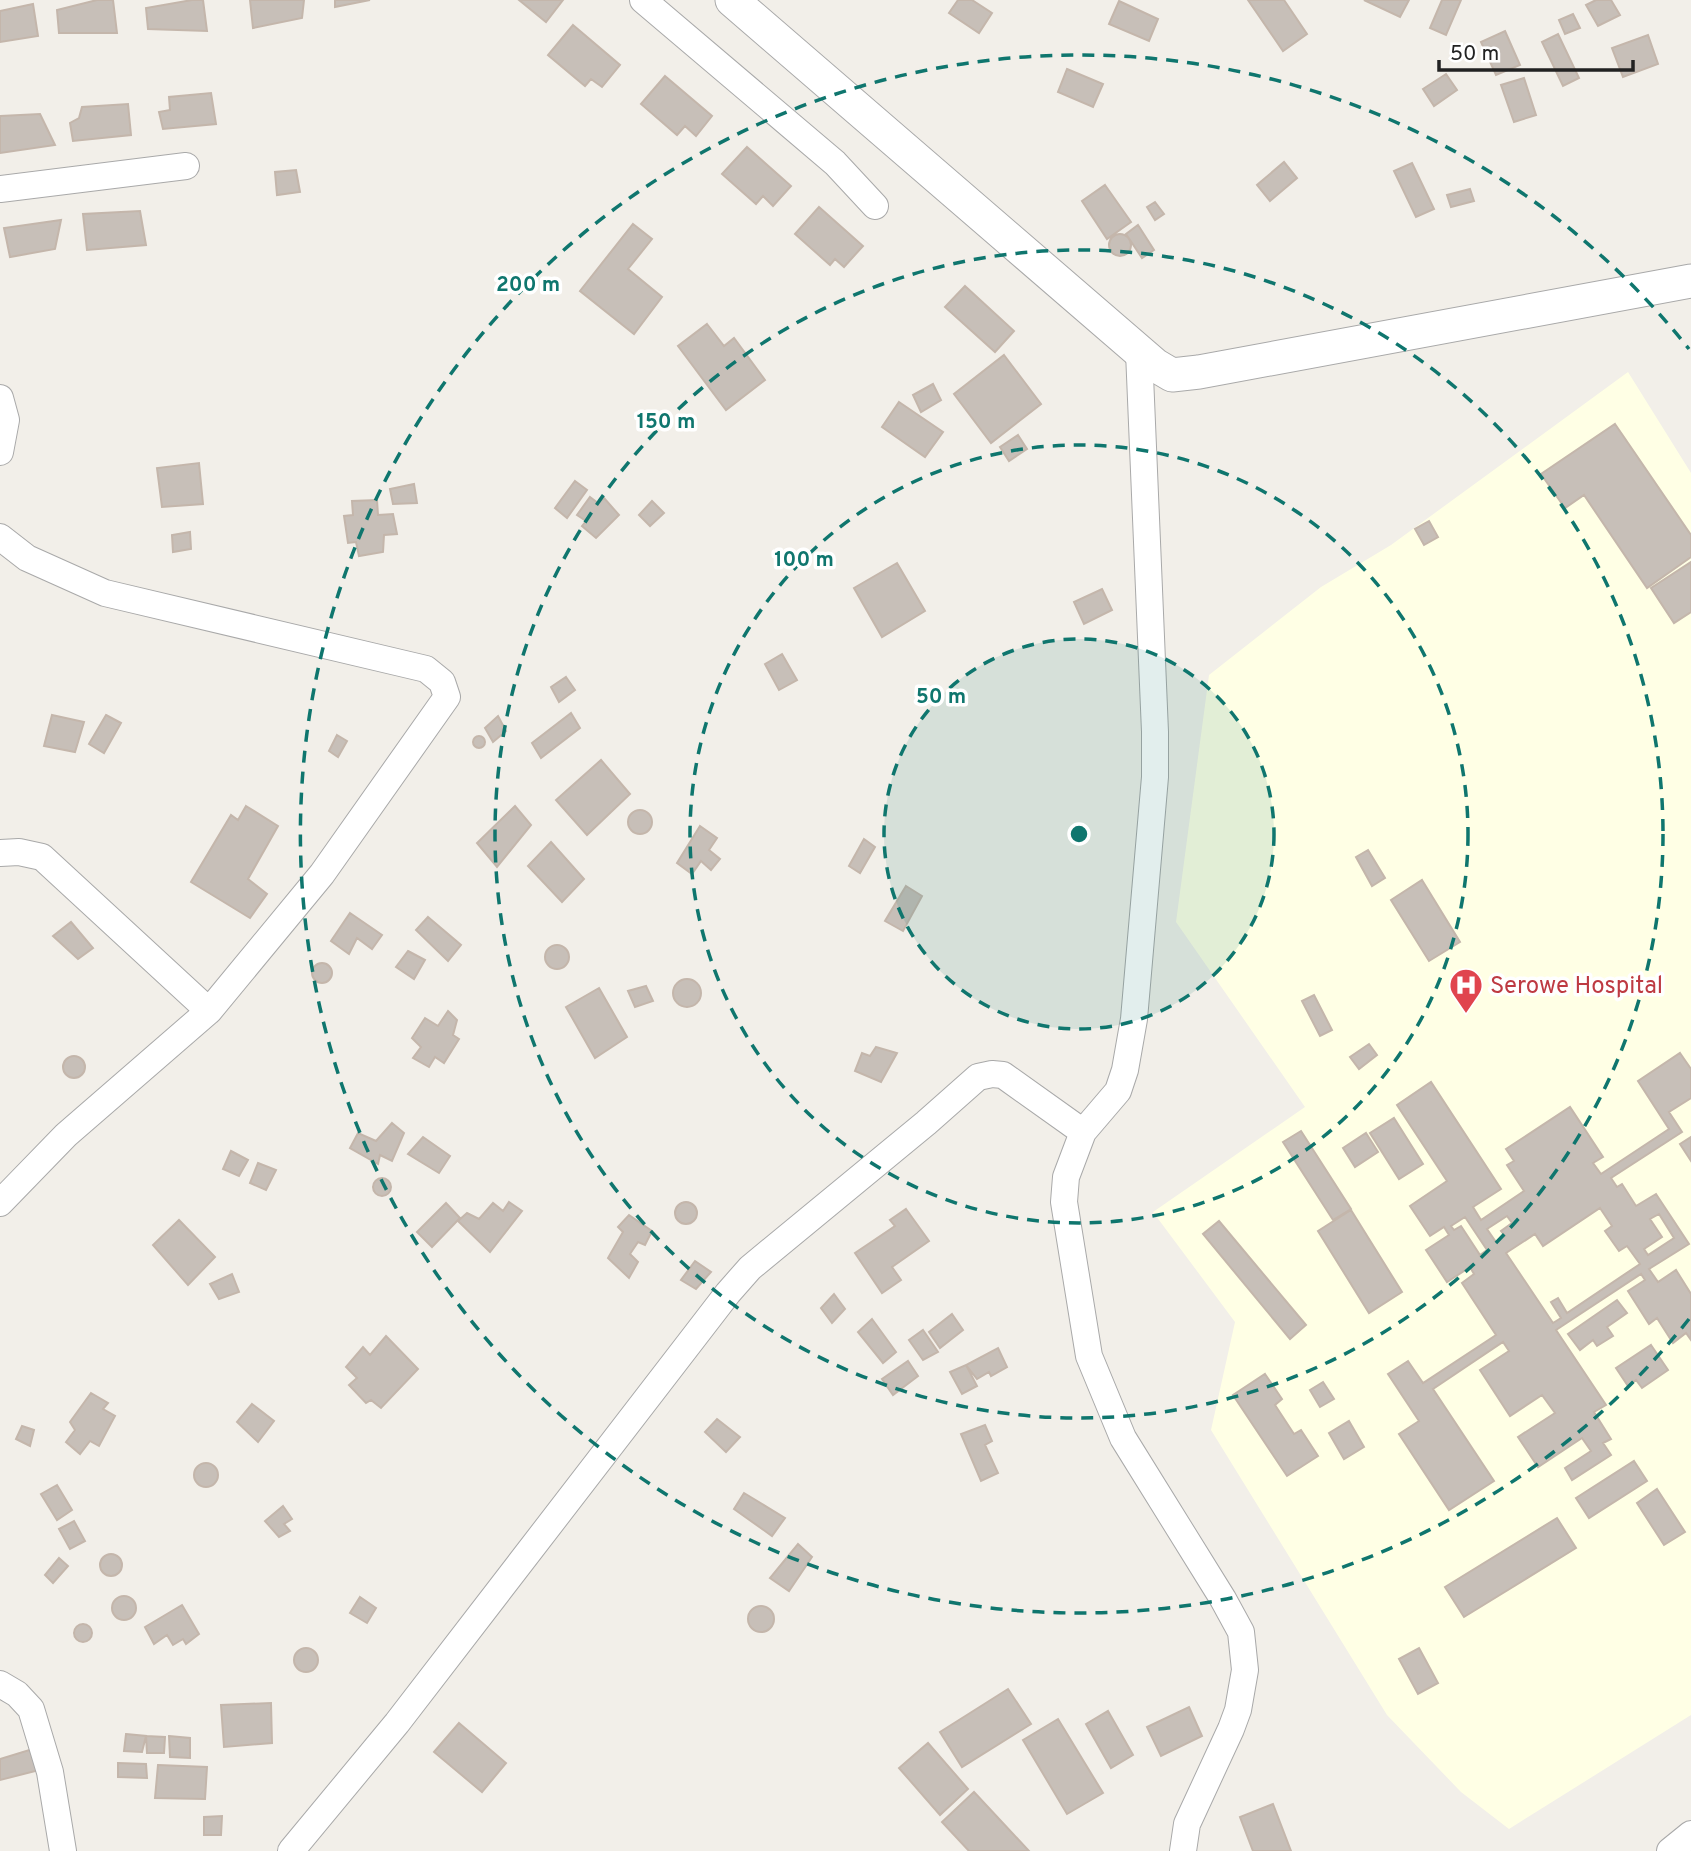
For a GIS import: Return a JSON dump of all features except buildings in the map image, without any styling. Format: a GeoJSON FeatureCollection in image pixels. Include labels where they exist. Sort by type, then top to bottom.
{"type":"FeatureCollection","features":[{"type":"Feature","properties":{"kind":"street"},"geometry":{"type":"LineString","coordinates":[[643,0],[835,163],[875,206]]}},
{"type":"Feature","properties":{"kind":"street"},"geometry":{"type":"LineString","coordinates":[[746,4],[1163,372],[1182,375],[1691,281]]}},
{"type":"Feature","properties":{"kind":"street"},"geometry":{"type":"LineString","coordinates":[[0,189],[186,166]]}},
{"type":"Feature","properties":{"kind":"street"},"geometry":{"type":"LineString","coordinates":[[1139,352],[1155,777],[1134,1019],[1125,1070],[1118,1091],[1083,1132],[1066,1177],[1064,1202],[1088,1356],[1124,1438],[1241,1632],[1245,1670],[1238,1710],[1187,1824],[1183,1851]]}},
{"type":"Feature","properties":{"kind":"street"},"geometry":{"type":"LineString","coordinates":[[0,398],[6,419],[0,452]]}},
{"type":"Feature","properties":{"kind":"street"},"geometry":{"type":"LineString","coordinates":[[0,537],[27,558],[105,593],[426,669],[442,682],[447,697],[349,837],[259,954],[209,1011],[66,1135],[0,1203]]}},
{"type":"Feature","properties":{"kind":"street"},"geometry":{"type":"LineString","coordinates":[[0,853],[19,852],[42,857],[209,1011]]}},
{"type":"Feature","properties":{"kind":"street"},"geometry":{"type":"LineString","coordinates":[[291,1851],[397,1723],[750,1268],[978,1077],[1003,1075],[1083,1132]]}},
{"type":"Feature","properties":{"kind":"street"},"geometry":{"type":"LineString","coordinates":[[0,1684],[17,1694],[31,1709],[50,1772],[62,1851]]}},
{"type":"Feature","properties":{"kind":"street"},"geometry":{"type":"LineString","coordinates":[[1670,1851],[1691,1834]]}},
{"type":"Feature","properties":{"kind":"shaded area","name":"Serowe Hospital"},"geometry":{"type":"Polygon","coordinates":[[[1628,372],[1691,473],[1691,1715],[1509,1829],[1461,1792],[1387,1715],[1211,1430],[1235,1322],[1153,1212],[1305,1107],[1176,922],[1209,675],[1321,587],[1391,545],[1628,372]]]}},
{"type":"Feature","properties":{"kind":"place","name":"Serowe Hospital"},"geometry":{"type":"Point","coordinates":[1466,1015]}}]}
